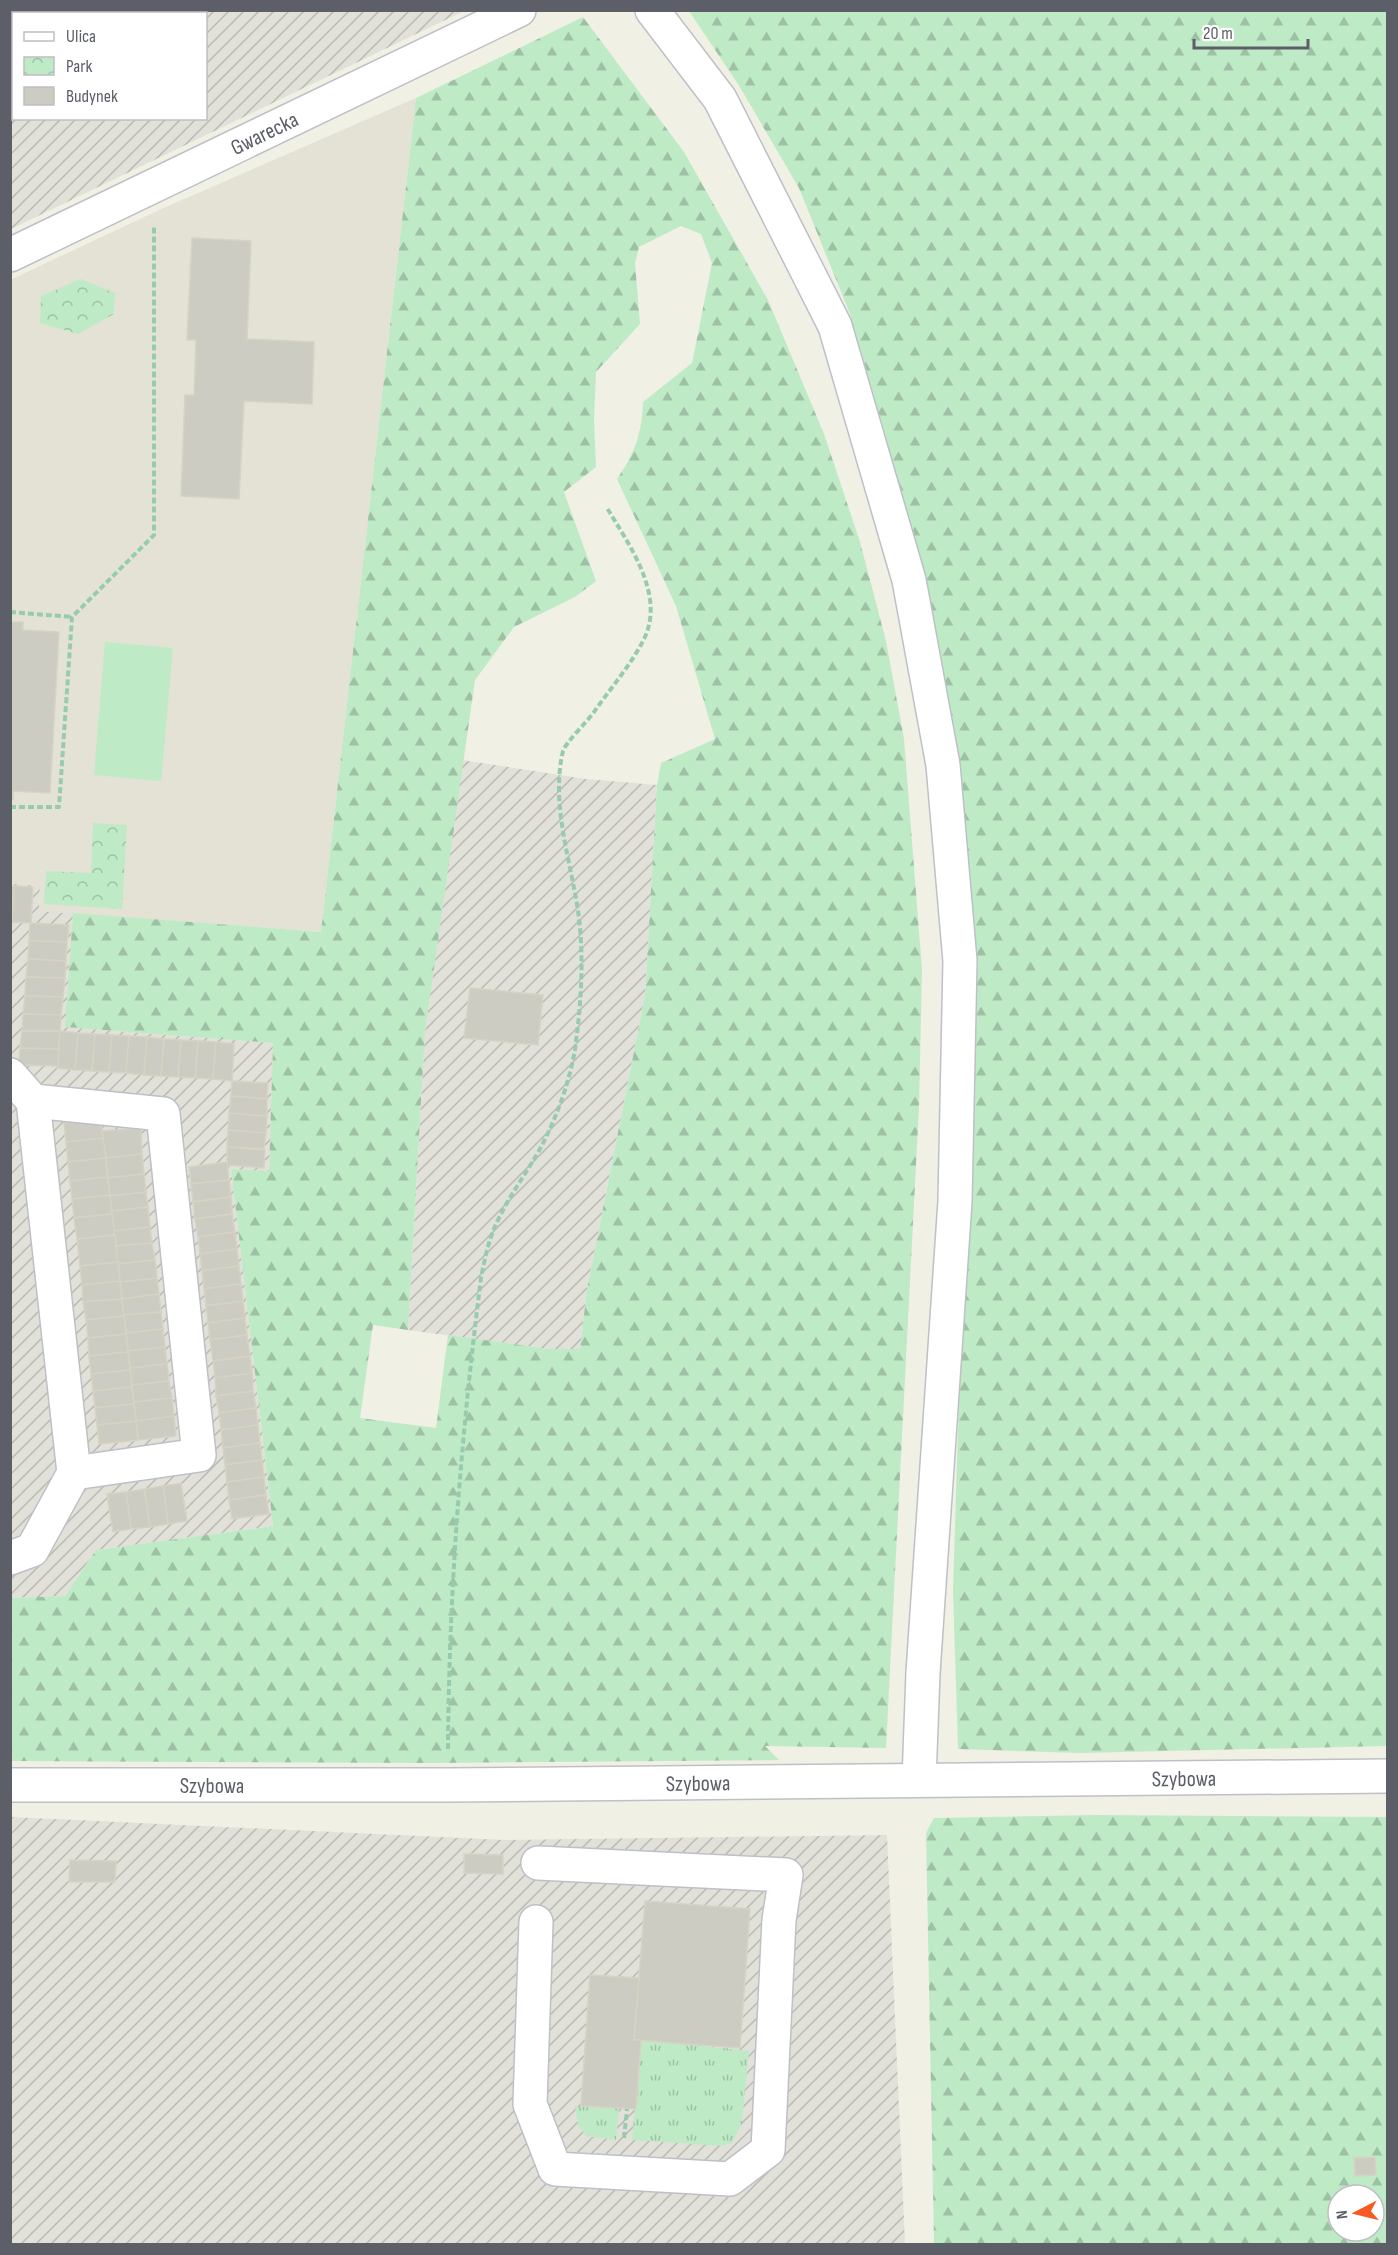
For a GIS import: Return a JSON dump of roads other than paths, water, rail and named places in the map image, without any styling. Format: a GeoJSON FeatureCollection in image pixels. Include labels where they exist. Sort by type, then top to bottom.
{"type":"FeatureCollection","features":[{"type":"Feature","properties":{"kind":"street","name":"Gwarecka"},"geometry":{"type":"LineString","coordinates":[[10,255],[519,10]]}},
{"type":"Feature","properties":{"kind":"street"},"geometry":{"type":"LineString","coordinates":[[652,10],[720,99],[835,326],[909,580],[943,765],[960,961],[955,1177],[924,1673],[920,1780]]}},
{"type":"Feature","properties":{"kind":"street"},"geometry":{"type":"LineString","coordinates":[[10,1075],[33,1101],[74,1473],[32,1550],[10,1558]]}},
{"type":"Feature","properties":{"kind":"street"},"geometry":{"type":"LineString","coordinates":[[33,1101],[163,1114],[199,1455],[74,1473]]}},
{"type":"Feature","properties":{"kind":"street","name":"Szybowa"},"geometry":{"type":"LineString","coordinates":[[10,1785],[448,1785],[1388,1776]]}},
{"type":"Feature","properties":{"kind":"street"},"geometry":{"type":"LineString","coordinates":[[536,1922],[530,2104],[555,2169],[730,2179],[768,2150],[779,1920],[786,1875],[538,1863]]}}]}
